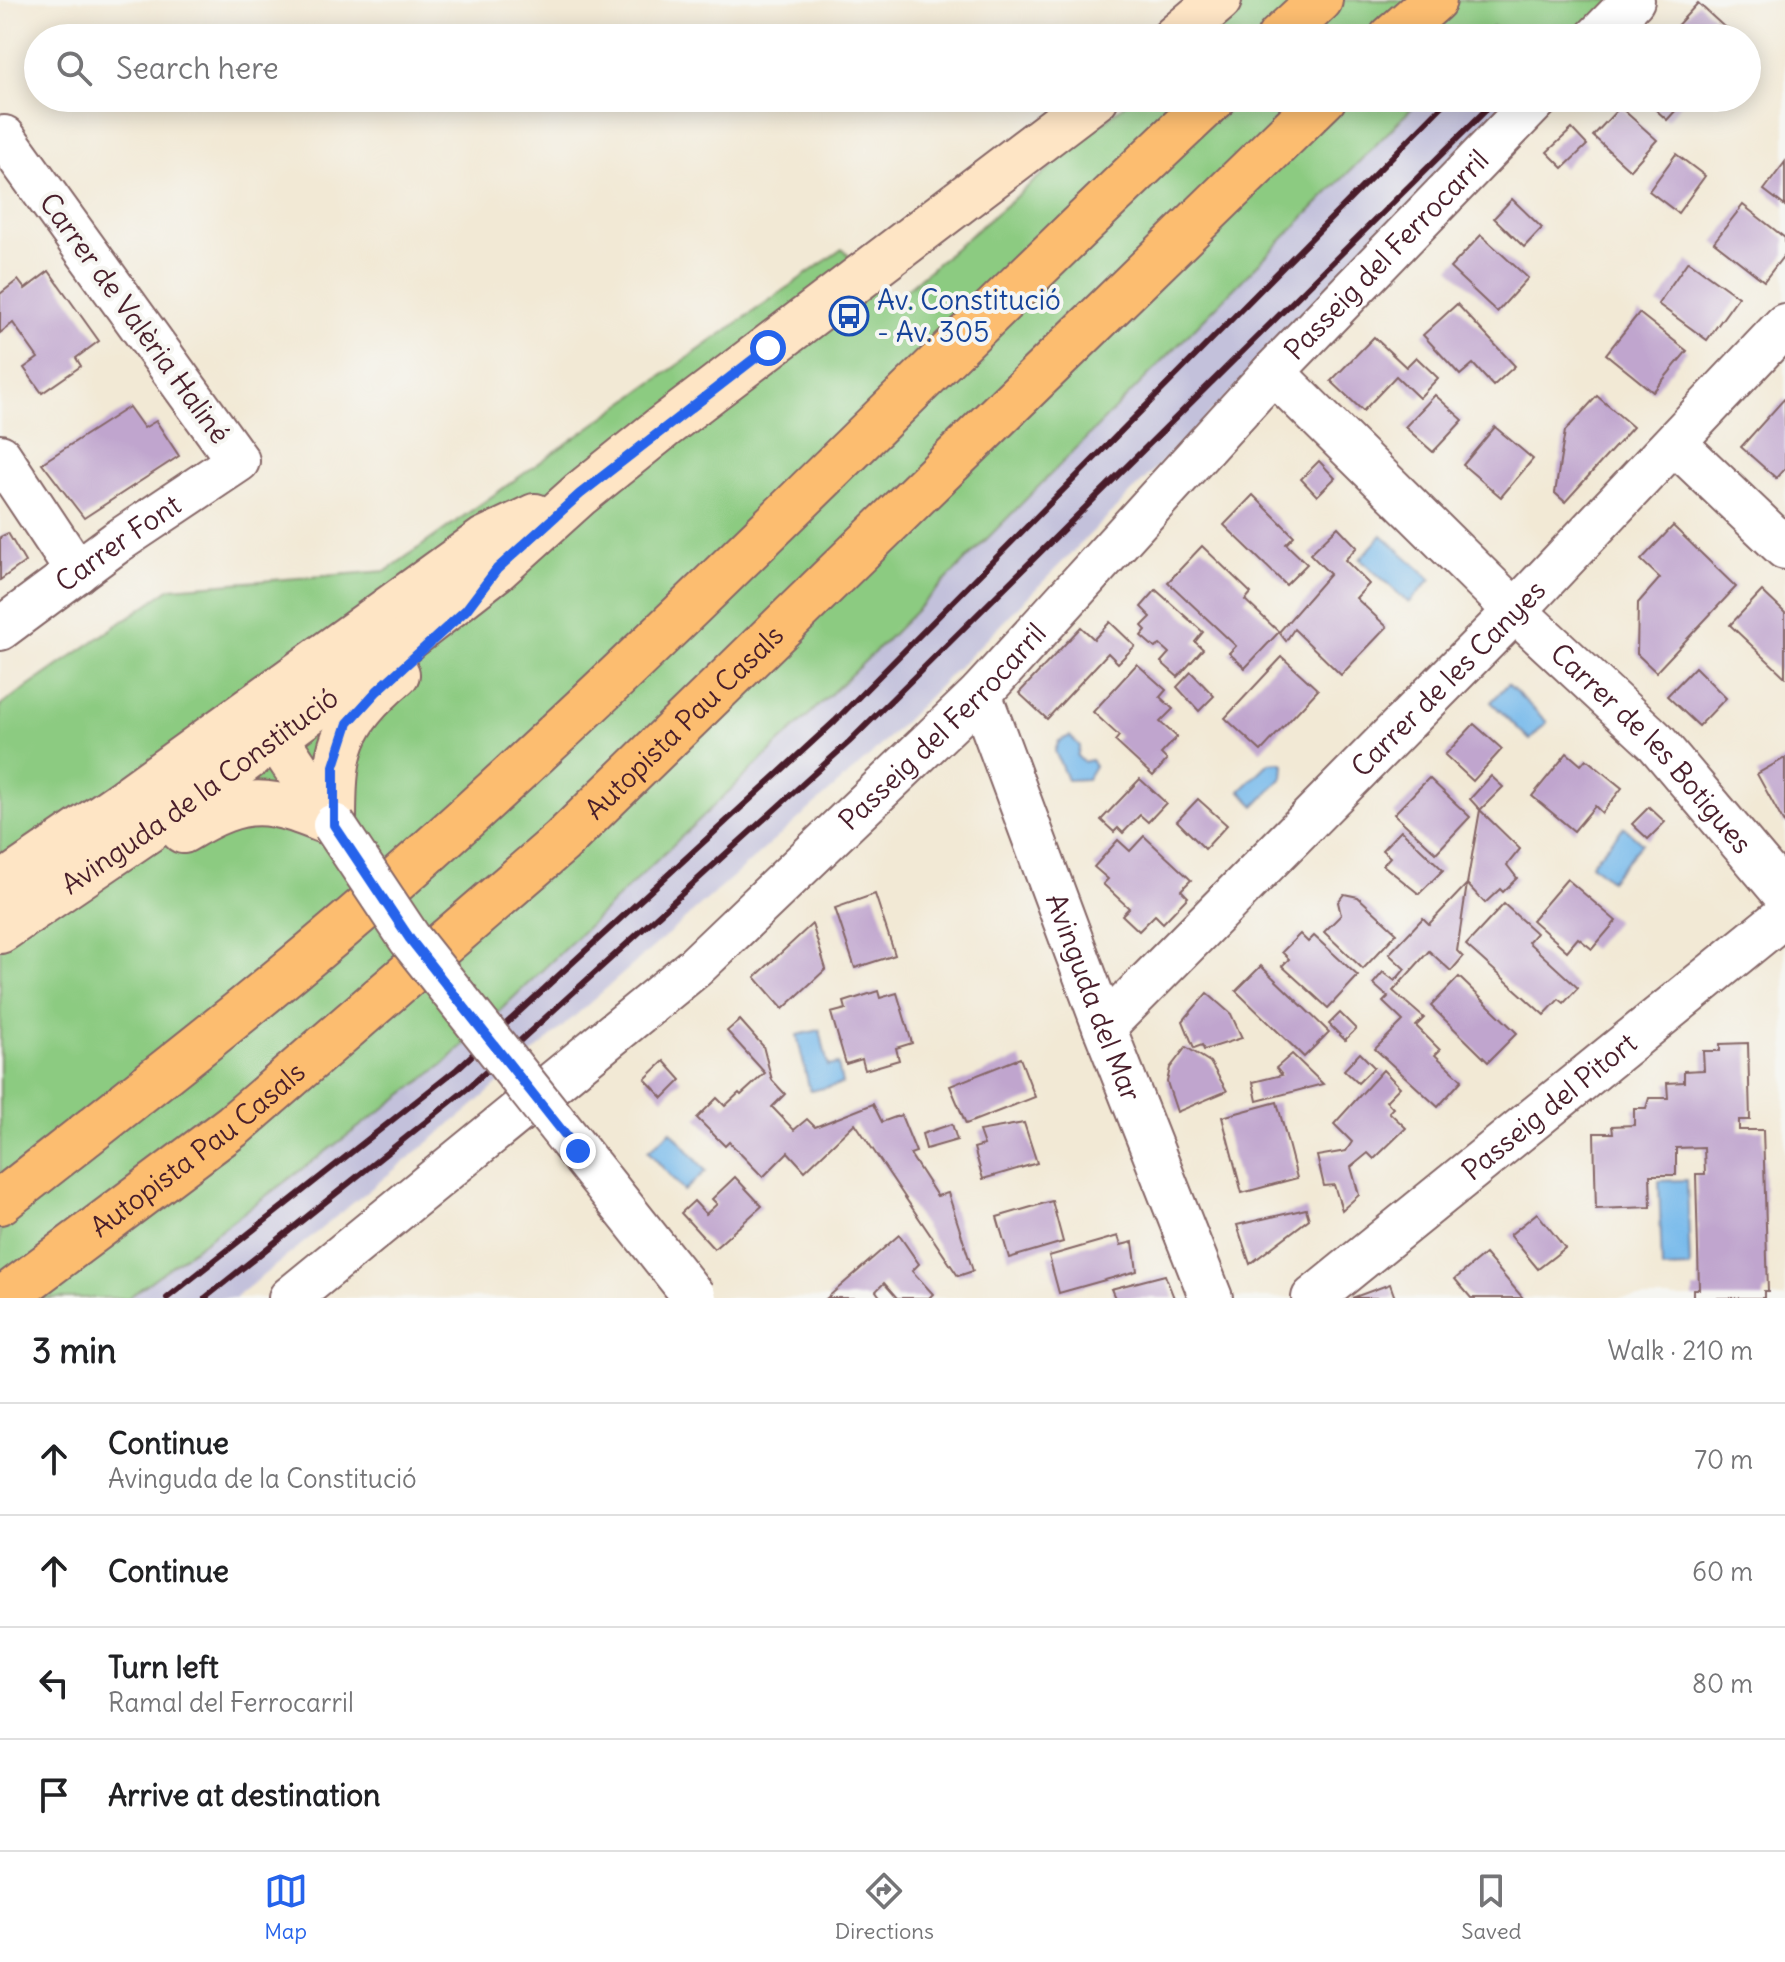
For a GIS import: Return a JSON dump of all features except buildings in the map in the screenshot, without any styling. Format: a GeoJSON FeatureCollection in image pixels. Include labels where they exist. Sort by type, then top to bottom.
{"type":"FeatureCollection","features":[{"type":"Feature","properties":{"kind":"highway"},"geometry":{"type":"LineString","coordinates":[[1294,24],[1320,0]]}},
{"type":"Feature","properties":{"kind":"highway"},"geometry":{"type":"LineString","coordinates":[[1407,24],[1434,0]]}},
{"type":"Feature","properties":{"kind":"highway"},"geometry":{"type":"LineString","coordinates":[[0,1202],[258,999],[428,852],[617,675],[1200,112]]}},
{"type":"Feature","properties":{"kind":"highway","name":"Autopista Pau Casals"},"geometry":{"type":"LineString","coordinates":[[4,1298],[234,1125],[561,842],[1310,112]]}},
{"type":"Feature","properties":{"kind":"street"},"geometry":{"type":"LineString","coordinates":[[1191,24],[1219,0]]}},
{"type":"Feature","properties":{"kind":"street"},"geometry":{"type":"LineString","coordinates":[[1610,24],[1633,0]]}},
{"type":"Feature","properties":{"kind":"street","name":"Avinguda de la Constitució"},"geometry":{"type":"LineString","coordinates":[[1,909],[266,744],[497,569],[580,494],[1078,112]]}},
{"type":"Feature","properties":{"kind":"street","name":"Passeig del Ferrocarril"},"geometry":{"type":"LineString","coordinates":[[290,1298],[695,967],[980,694],[1273,372],[1524,112]]}},
{"type":"Feature","properties":{"kind":"street","name":"Carrer de Valèria Haliné"},"geometry":{"type":"LineString","coordinates":[[4,137],[238,461]]}},
{"type":"Feature","properties":{"kind":"street","name":"Carrer de les Canyes"},"geometry":{"type":"LineString","coordinates":[[1104,1027],[1515,611],[1676,444],[1785,325]]}},
{"type":"Feature","properties":{"kind":"street","name":"Carrer de les Botigues"},"geometry":{"type":"LineString","coordinates":[[1273,372],[1515,611],[1656,742],[1785,895]]}},
{"type":"Feature","properties":{"kind":"street"},"geometry":{"type":"LineString","coordinates":[[1676,444],[1785,548]]}},
{"type":"Feature","properties":{"kind":"street"},"geometry":{"type":"LineString","coordinates":[[0,456],[77,572]]}},
{"type":"Feature","properties":{"kind":"street","name":"Carrer Font"},"geometry":{"type":"LineString","coordinates":[[0,629],[238,461]]}},
{"type":"Feature","properties":{"kind":"street","name":"Avinguda de la Constitució"},"geometry":{"type":"LineString","coordinates":[[1,909],[125,800],[484,540],[580,494]]}},
{"type":"Feature","properties":{"kind":"street"},"geometry":{"type":"LineString","coordinates":[[334,825],[334,766],[348,723],[377,691],[466,610],[497,569]]}},
{"type":"Feature","properties":{"kind":"street","name":"Avinguda del Mar"},"geometry":{"type":"LineString","coordinates":[[980,694],[1104,1027],[1211,1298]]}},
{"type":"Feature","properties":{"kind":"street"},"geometry":{"type":"LineString","coordinates":[[266,744],[280,744],[410,939],[695,1298]]}},
{"type":"Feature","properties":{"kind":"street"},"geometry":{"type":"LineString","coordinates":[[1,909],[80,894],[201,820],[246,802],[283,804],[334,825]]}},
{"type":"Feature","properties":{"kind":"street","name":"Passeig del Pitort"},"geometry":{"type":"LineString","coordinates":[[1313,1298],[1785,915]]}},
{"type":"Feature","properties":{"kind":"shaded area"},"geometry":{"type":"Polygon","coordinates":[[[1408,112],[1509,112],[871,755],[466,1112],[235,1298],[128,1298],[444,1064],[885,642],[1408,112]]]}},
{"type":"Feature","properties":{"kind":"green space"},"geometry":{"type":"Polygon","coordinates":[[[1248,0],[1617,0],[1594,24],[1220,24],[1248,0]]]}},
{"type":"Feature","properties":{"kind":"green space"},"geometry":{"type":"Polygon","coordinates":[[[1116,112],[1408,112],[885,642],[444,1064],[128,1298],[0,1298],[0,706],[171,588],[386,571],[842,249],[894,300],[1116,112]]]}},
{"type":"Feature","properties":{"kind":"water"},"geometry":{"type":"Polygon","coordinates":[[[1382,535],[1431,579],[1409,603],[1360,559],[1382,535]]]}},
{"type":"Feature","properties":{"kind":"water"},"geometry":{"type":"Polygon","coordinates":[[[1508,684],[1547,722],[1530,740],[1491,702],[1508,684]]]}},
{"type":"Feature","properties":{"kind":"water"},"geometry":{"type":"Polygon","coordinates":[[[1070,736],[1080,746],[1077,756],[1083,762],[1091,760],[1095,766],[1087,779],[1067,780],[1055,751],[1059,741],[1070,736]]]}},
{"type":"Feature","properties":{"kind":"water"},"geometry":{"type":"Polygon","coordinates":[[[1269,763],[1284,764],[1283,777],[1255,806],[1240,791],[1269,763]]]}},
{"type":"Feature","properties":{"kind":"water"},"geometry":{"type":"Polygon","coordinates":[[[1624,827],[1642,843],[1610,880],[1591,864],[1624,827]]]}},
{"type":"Feature","properties":{"kind":"water"},"geometry":{"type":"Polygon","coordinates":[[[820,1030],[828,1066],[838,1064],[842,1084],[810,1091],[797,1035],[820,1030]]]}},
{"type":"Feature","properties":{"kind":"water"},"geometry":{"type":"Polygon","coordinates":[[[671,1131],[706,1171],[684,1191],[648,1151],[671,1131]]]}},
{"type":"Feature","properties":{"kind":"water"},"geometry":{"type":"Polygon","coordinates":[[[1687,1180],[1690,1268],[1662,1269],[1659,1181],[1687,1180]]]}},
{"type":"Feature","properties":{"kind":"railway"},"geometry":{"type":"LineString","coordinates":[[167,1298],[457,1069],[835,721],[1436,112]]}},
{"type":"Feature","properties":{"kind":"railway"},"geometry":{"type":"LineString","coordinates":[[205,1298],[468,1088],[849,742],[1484,112]]}},
{"type":"Feature","properties":{"kind":"place","name":"Av. Constitució - Av. 305"},"geometry":{"type":"Point","coordinates":[849,316]}},
{"type":"Feature","properties":{"kind":"route"},"geometry":{"type":"LineString","coordinates":[[578,1151],[410,939],[334,825],[334,766],[348,723],[377,691],[426,650],[466,610],[497,569],[580,494],[768,348]]}}]}
